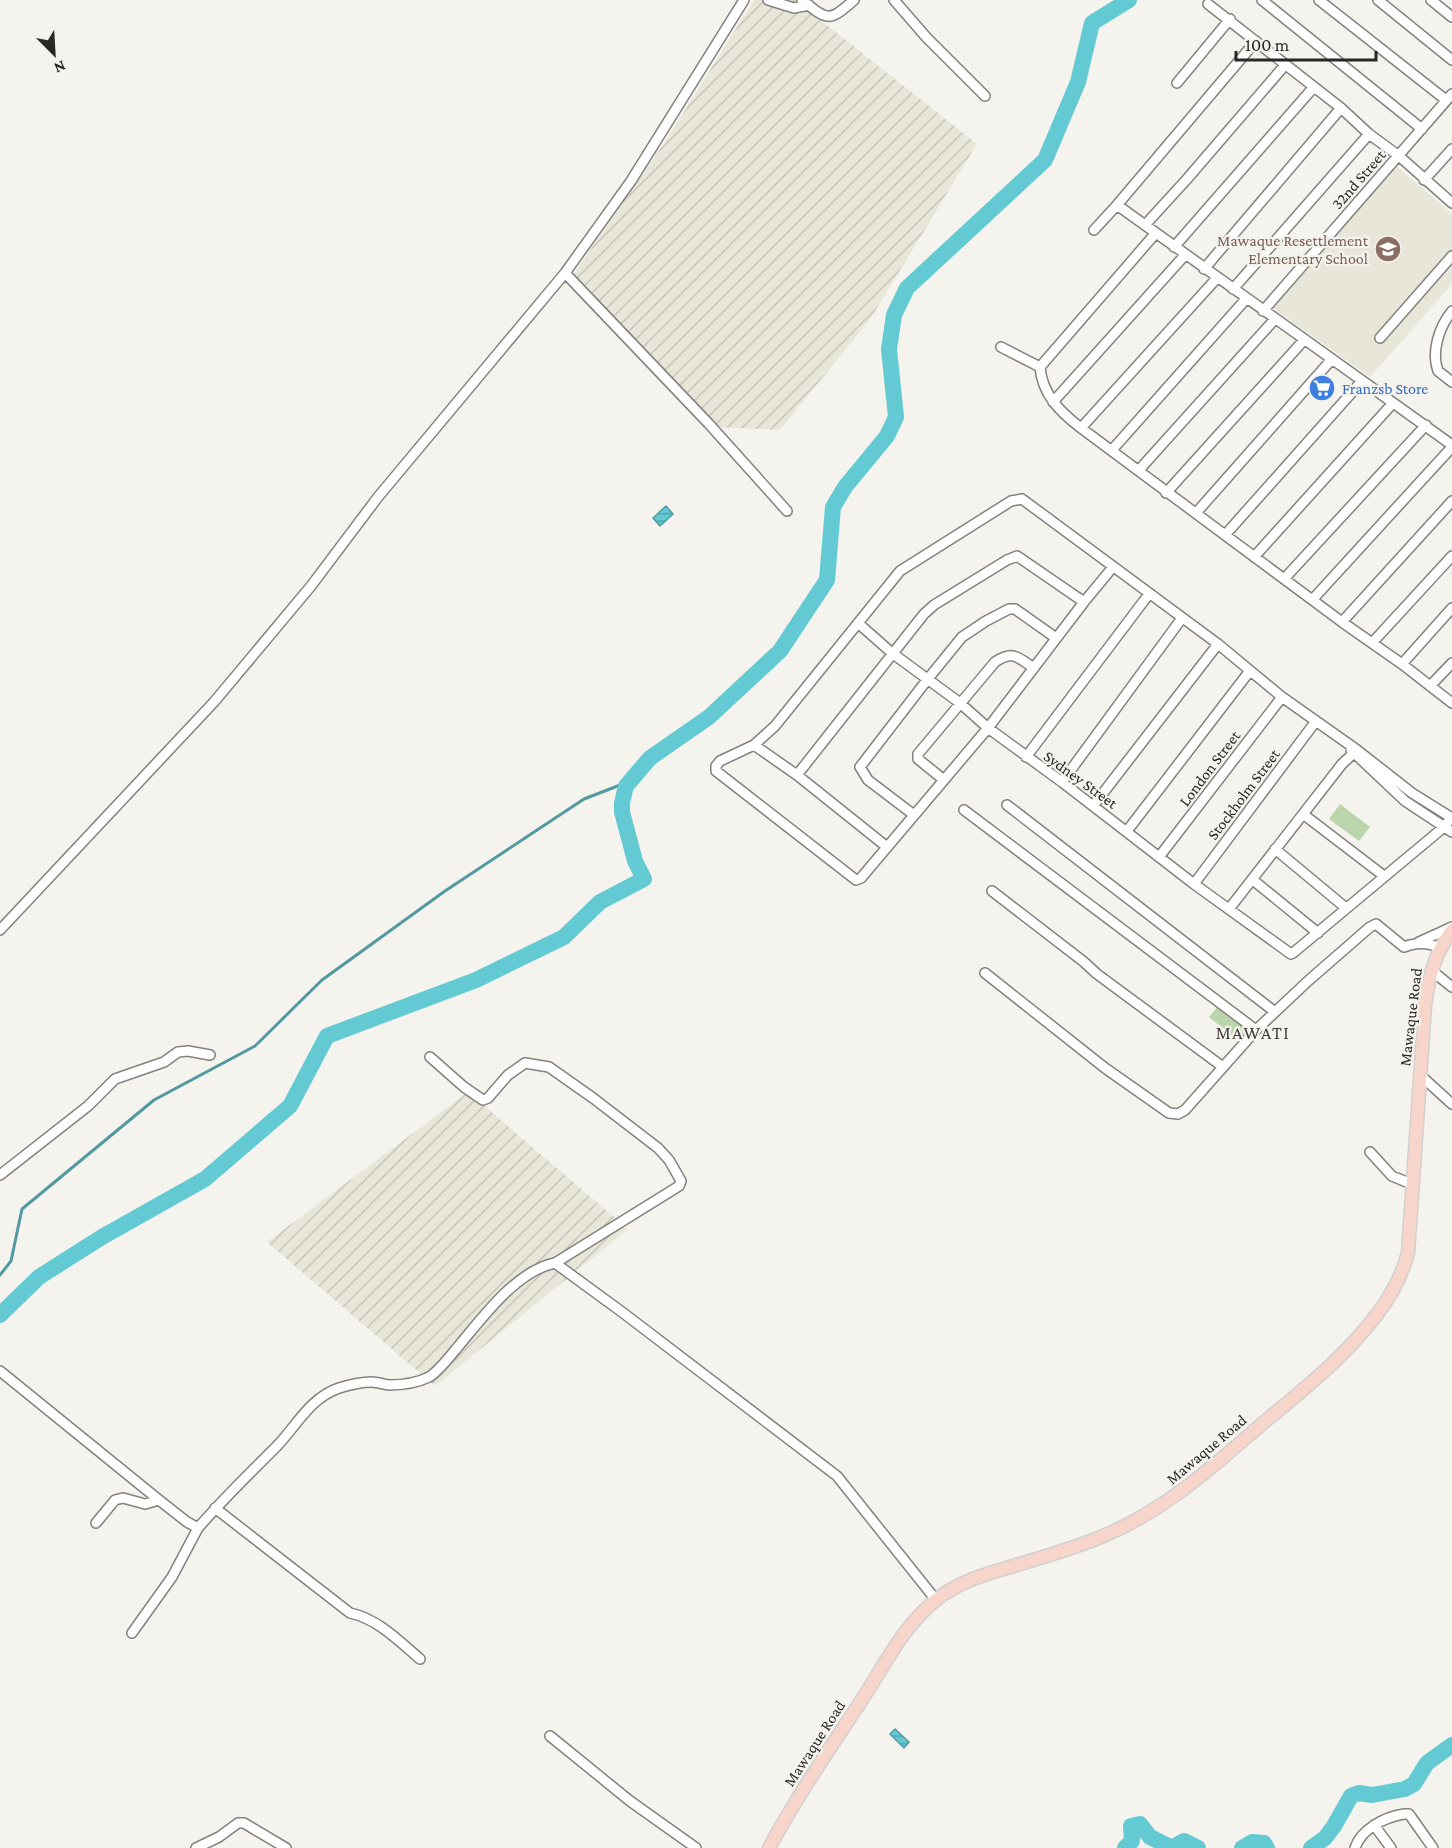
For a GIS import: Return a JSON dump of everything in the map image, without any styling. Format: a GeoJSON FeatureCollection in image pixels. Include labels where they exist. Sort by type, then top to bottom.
{"type":"FeatureCollection","features":[{"type":"Feature","properties":{"kind":"main road","name":"Mawaque Road"},"geometry":{"type":"LineString","coordinates":[[769,1848],[807,1784],[895,1648],[916,1619],[936,1599],[971,1579],[1099,1538],[1135,1522],[1192,1485],[1295,1396],[1344,1350],[1377,1314],[1391,1293],[1408,1253],[1425,1006],[1431,970],[1439,947],[1452,929]]}},
{"type":"Feature","properties":{"kind":"street"},"geometry":{"type":"LineString","coordinates":[[0,930],[214,702],[565,273],[631,181],[744,0]]}},
{"type":"Feature","properties":{"kind":"street"},"geometry":{"type":"LineString","coordinates":[[768,0],[794,9],[805,2],[828,17],[836,15],[854,0]]}},
{"type":"Feature","properties":{"kind":"street"},"geometry":{"type":"LineString","coordinates":[[894,0],[927,38],[985,96]]}},
{"type":"Feature","properties":{"kind":"street"},"geometry":{"type":"LineString","coordinates":[[1262,0],[1422,129]]}},
{"type":"Feature","properties":{"kind":"street"},"geometry":{"type":"LineString","coordinates":[[1319,0],[1449,97]]}},
{"type":"Feature","properties":{"kind":"street"},"geometry":{"type":"LineString","coordinates":[[1378,0],[1452,60]]}},
{"type":"Feature","properties":{"kind":"street"},"geometry":{"type":"LineString","coordinates":[[1431,0],[1452,17]]}},
{"type":"Feature","properties":{"kind":"street"},"geometry":{"type":"LineString","coordinates":[[1208,4],[1341,108],[1452,202]]}},
{"type":"Feature","properties":{"kind":"street"},"geometry":{"type":"LineString","coordinates":[[1177,83],[1230,19]]}},
{"type":"Feature","properties":{"kind":"street"},"geometry":{"type":"LineString","coordinates":[[1094,230],[1256,41]]}},
{"type":"Feature","properties":{"kind":"street"},"geometry":{"type":"LineString","coordinates":[[1145,225],[1285,65]]}},
{"type":"Feature","properties":{"kind":"street"},"geometry":{"type":"LineString","coordinates":[[1174,247],[1313,88]]}},
{"type":"Feature","properties":{"kind":"street","name":"32nd Street"},"geometry":{"type":"LineString","coordinates":[[1263,311],[1449,97]]}},
{"type":"Feature","properties":{"kind":"street"},"geometry":{"type":"LineString","coordinates":[[1204,269],[1341,108]]}},
{"type":"Feature","properties":{"kind":"street"},"geometry":{"type":"LineString","coordinates":[[1233,289],[1369,134]]}},
{"type":"Feature","properties":{"kind":"street"},"geometry":{"type":"LineString","coordinates":[[1424,180],[1452,148]]}},
{"type":"Feature","properties":{"kind":"street"},"geometry":{"type":"LineString","coordinates":[[1117,205],[1452,446],[1314,599]]}},
{"type":"Feature","properties":{"kind":"street"},"geometry":{"type":"LineString","coordinates":[[1040,367],[1155,234]]}},
{"type":"Feature","properties":{"kind":"street"},"geometry":{"type":"LineString","coordinates":[[1053,402],[1185,255]]}},
{"type":"Feature","properties":{"kind":"street"},"geometry":{"type":"LineString","coordinates":[[1380,338],[1452,256]]}},
{"type":"Feature","properties":{"kind":"street"},"geometry":{"type":"LineString","coordinates":[[565,273],[709,424],[787,511]]}},
{"type":"Feature","properties":{"kind":"street"},"geometry":{"type":"LineString","coordinates":[[1081,428],[1217,278]]}},
{"type":"Feature","properties":{"kind":"street"},"geometry":{"type":"LineString","coordinates":[[1112,450],[1246,299]]}},
{"type":"Feature","properties":{"kind":"street"},"geometry":{"type":"LineString","coordinates":[[1452,311],[1448,326],[1438,338],[1436,365],[1438,371],[1452,382]]}},
{"type":"Feature","properties":{"kind":"street"},"geometry":{"type":"LineString","coordinates":[[1139,471],[1275,319]]}},
{"type":"Feature","properties":{"kind":"street"},"geometry":{"type":"LineString","coordinates":[[1166,493],[1304,340]]}},
{"type":"Feature","properties":{"kind":"street"},"geometry":{"type":"LineString","coordinates":[[1001,347],[1040,367]]}},
{"type":"Feature","properties":{"kind":"street"},"geometry":{"type":"LineString","coordinates":[[1196,513],[1332,359]]}},
{"type":"Feature","properties":{"kind":"street"},"geometry":{"type":"LineString","coordinates":[[1040,367],[1043,384],[1053,402],[1067,417],[1166,493],[1314,599],[1342,622],[1402,663],[1452,703]]}},
{"type":"Feature","properties":{"kind":"street"},"geometry":{"type":"LineString","coordinates":[[1225,535],[1362,381]]}},
{"type":"Feature","properties":{"kind":"street"},"geometry":{"type":"LineString","coordinates":[[1254,557],[1393,403]]}},
{"type":"Feature","properties":{"kind":"street"},"geometry":{"type":"LineString","coordinates":[[1284,579],[1425,425]]}},
{"type":"Feature","properties":{"kind":"street"},"geometry":{"type":"LineString","coordinates":[[1113,567],[988,728],[864,874],[856,880],[716,771],[716,766],[720,761],[754,745],[775,726],[905,567],[1017,499],[1026,502],[1218,644],[1249,672],[1352,750],[1384,777],[1405,801],[1448,829]]}},
{"type":"Feature","properties":{"kind":"street"},"geometry":{"type":"LineString","coordinates":[[1342,622],[1452,501]]}},
{"type":"Feature","properties":{"kind":"street"},"geometry":{"type":"LineString","coordinates":[[797,775],[924,614],[934,605],[1007,560],[1017,556],[1084,602]]}},
{"type":"Feature","properties":{"kind":"street"},"geometry":{"type":"LineString","coordinates":[[1372,643],[1452,556]]}},
{"type":"Feature","properties":{"kind":"street"},"geometry":{"type":"LineString","coordinates":[[1026,757],[1149,594]]}},
{"type":"Feature","properties":{"kind":"street"},"geometry":{"type":"LineString","coordinates":[[1402,663],[1452,608]]}},
{"type":"Feature","properties":{"kind":"street"},"geometry":{"type":"LineString","coordinates":[[914,815],[868,780],[860,767],[927,680],[962,638],[1009,609],[1015,609],[1056,638]]}},
{"type":"Feature","properties":{"kind":"street"},"geometry":{"type":"LineString","coordinates":[[1062,782],[1182,618]]}},
{"type":"Feature","properties":{"kind":"street","name":"Sydney Street"},"geometry":{"type":"LineString","coordinates":[[858,623],[892,653],[960,703],[988,728],[1127,831],[1194,884],[1291,954],[1318,933]]}},
{"type":"Feature","properties":{"kind":"street"},"geometry":{"type":"LineString","coordinates":[[1093,806],[1218,644]]}},
{"type":"Feature","properties":{"kind":"street"},"geometry":{"type":"LineString","coordinates":[[944,780],[918,759],[918,756],[960,703],[1002,657],[1016,656],[1034,668]]}},
{"type":"Feature","properties":{"kind":"street"},"geometry":{"type":"LineString","coordinates":[[1430,686],[1452,663]]}},
{"type":"Feature","properties":{"kind":"street"},"geometry":{"type":"LineString","coordinates":[[1127,831],[1249,672]]}},
{"type":"Feature","properties":{"kind":"street","name":"London Street"},"geometry":{"type":"LineString","coordinates":[[1160,857],[1282,697]]}},
{"type":"Feature","properties":{"kind":"street","name":"Stockholm Street"},"geometry":{"type":"LineString","coordinates":[[1194,884],[1316,721]]}},
{"type":"Feature","properties":{"kind":"street"},"geometry":{"type":"LineString","coordinates":[[754,745],[797,775],[887,847]]}},
{"type":"Feature","properties":{"kind":"street"},"geometry":{"type":"LineString","coordinates":[[1228,909],[1352,750]]}},
{"type":"Feature","properties":{"kind":"street"},"geometry":{"type":"LineString","coordinates":[[1252,880],[1318,933],[1384,876],[1448,829],[1452,818],[1384,777]]}},
{"type":"Feature","properties":{"kind":"street"},"geometry":{"type":"LineString","coordinates":[[1405,801],[1412,793]]}},
{"type":"Feature","properties":{"kind":"street"},"geometry":{"type":"LineString","coordinates":[[1007,805],[1275,1012]]}},
{"type":"Feature","properties":{"kind":"street"},"geometry":{"type":"LineString","coordinates":[[964,810],[1256,1030]]}},
{"type":"Feature","properties":{"kind":"street"},"geometry":{"type":"LineString","coordinates":[[1304,814],[1384,876]]}},
{"type":"Feature","properties":{"kind":"street"},"geometry":{"type":"LineString","coordinates":[[1275,849],[1346,908]]}},
{"type":"Feature","properties":{"kind":"street"},"geometry":{"type":"LineString","coordinates":[[992,891],[1084,962],[1096,974],[1223,1067]]}},
{"type":"Feature","properties":{"kind":"street"},"geometry":{"type":"LineString","coordinates":[[985,973],[1105,1068],[1168,1113],[1178,1114],[1185,1110],[1256,1030],[1370,927],[1376,924],[1404,947],[1452,929]]}},
{"type":"Feature","properties":{"kind":"street"},"geometry":{"type":"LineString","coordinates":[[1416,943],[1427,943],[1439,947]]}},
{"type":"Feature","properties":{"kind":"street"},"geometry":{"type":"LineString","coordinates":[[1431,970],[1452,987]]}},
{"type":"Feature","properties":{"kind":"street"},"geometry":{"type":"LineString","coordinates":[[0,1175],[88,1106],[115,1079],[164,1062],[178,1052],[188,1051],[210,1055]]}},
{"type":"Feature","properties":{"kind":"street"},"geometry":{"type":"LineString","coordinates":[[132,1633],[172,1577],[198,1528],[279,1444],[310,1405],[337,1389],[353,1384],[372,1382],[388,1385],[407,1384],[430,1377],[489,1309],[519,1282],[538,1268],[555,1263],[679,1186],[681,1181],[678,1174],[658,1148],[549,1067],[525,1063],[508,1075],[488,1098],[483,1100],[464,1087],[430,1057]]}},
{"type":"Feature","properties":{"kind":"street"},"geometry":{"type":"LineString","coordinates":[[1419,1074],[1452,1104]]}},
{"type":"Feature","properties":{"kind":"street"},"geometry":{"type":"LineString","coordinates":[[1370,1152],[1392,1177],[1414,1185]]}},
{"type":"Feature","properties":{"kind":"street"},"geometry":{"type":"LineString","coordinates":[[555,1263],[837,1476],[936,1599]]}},
{"type":"Feature","properties":{"kind":"street"},"geometry":{"type":"LineString","coordinates":[[0,1371],[159,1500],[198,1528]]}},
{"type":"Feature","properties":{"kind":"street"},"geometry":{"type":"LineString","coordinates":[[96,1523],[115,1500],[123,1498],[145,1504],[159,1500]]}},
{"type":"Feature","properties":{"kind":"street"},"geometry":{"type":"LineString","coordinates":[[215,1508],[350,1612],[364,1616],[392,1634],[420,1659]]}},
{"type":"Feature","properties":{"kind":"street"},"geometry":{"type":"LineString","coordinates":[[550,1736],[630,1801],[696,1848]]}},
{"type":"Feature","properties":{"kind":"street"},"geometry":{"type":"LineString","coordinates":[[1355,1848],[1360,1837],[1374,1825],[1398,1815],[1409,1814],[1433,1848]]}},
{"type":"Feature","properties":{"kind":"street"},"geometry":{"type":"LineString","coordinates":[[196,1848],[219,1837],[238,1823],[244,1823],[286,1848]]}},
{"type":"Feature","properties":{"kind":"street"},"geometry":{"type":"LineString","coordinates":[[1374,1825],[1391,1848]]}},
{"type":"Feature","properties":{"kind":"shaded area"},"geometry":{"type":"Polygon","coordinates":[[[754,0],[795,0],[977,144],[871,318],[780,430],[715,427],[573,275],[665,142],[754,0]]]}},
{"type":"Feature","properties":{"kind":"shaded area","name":"Mawaque Resettlement Elementary School"},"geometry":{"type":"Polygon","coordinates":[[[1396,166],[1452,214],[1452,284],[1370,377],[1273,308],[1396,166]]]}},
{"type":"Feature","properties":{"kind":"shaded area"},"geometry":{"type":"Polygon","coordinates":[[[468,1092],[628,1229],[435,1386],[267,1242],[468,1092]]]}},
{"type":"Feature","properties":{"kind":"green space"},"geometry":{"type":"Polygon","coordinates":[[[1340,804],[1370,827],[1359,841],[1329,819],[1340,804]]]}},
{"type":"Feature","properties":{"kind":"green space"},"geometry":{"type":"Polygon","coordinates":[[[1219,1005],[1252,1030],[1242,1043],[1209,1017],[1219,1005]]]}},
{"type":"Feature","properties":{"kind":"water"},"geometry":{"type":"Polygon","coordinates":[[[666,506],[673,514],[660,526],[653,518],[666,506]]]}},
{"type":"Feature","properties":{"kind":"water"},"geometry":{"type":"Polygon","coordinates":[[[895,1729],[909,1742],[904,1748],[890,1734],[895,1729]]]}},
{"type":"Feature","properties":{"kind":"waterway"},"geometry":{"type":"LineString","coordinates":[[0,1315],[39,1277],[102,1237],[205,1179],[290,1106],[327,1036],[476,980],[564,937],[600,902],[644,879],[635,861],[622,812],[626,786],[650,758],[709,717],[780,651],[827,580],[833,507],[845,487],[887,436],[896,417],[889,349],[894,315],[907,288],[1045,160],[1078,82],[1092,23],[1129,0]]}},
{"type":"Feature","properties":{"kind":"waterway"},"geometry":{"type":"LineString","coordinates":[[0,1275],[11,1261],[22,1209],[154,1100],[255,1046],[322,980],[445,891],[584,799],[628,782]]}},
{"type":"Feature","properties":{"kind":"waterway"},"geometry":{"type":"LineString","coordinates":[[1311,1848],[1325,1838],[1351,1796],[1359,1793],[1372,1795],[1405,1789],[1414,1784],[1427,1763],[1452,1745]]}},
{"type":"Feature","properties":{"kind":"waterway"},"geometry":{"type":"LineString","coordinates":[[1125,1848],[1132,1841],[1131,1826],[1140,1824],[1150,1837],[1172,1848],[1184,1841],[1198,1848]]}},
{"type":"Feature","properties":{"kind":"waterway"},"geometry":{"type":"LineString","coordinates":[[1242,1848],[1252,1842],[1264,1843],[1267,1848]]}},
{"type":"Feature","properties":{"kind":"place","name":"Mawaque Resettlement Elementary School"},"geometry":{"type":"Point","coordinates":[1388,249]}},
{"type":"Feature","properties":{"kind":"place","name":"Franzsb Store"},"geometry":{"type":"Point","coordinates":[1322,388]}},
{"type":"Feature","properties":{"kind":"district","name":"MAWATI"},"geometry":{"type":"Point","coordinates":[1253,1033]}}]}
